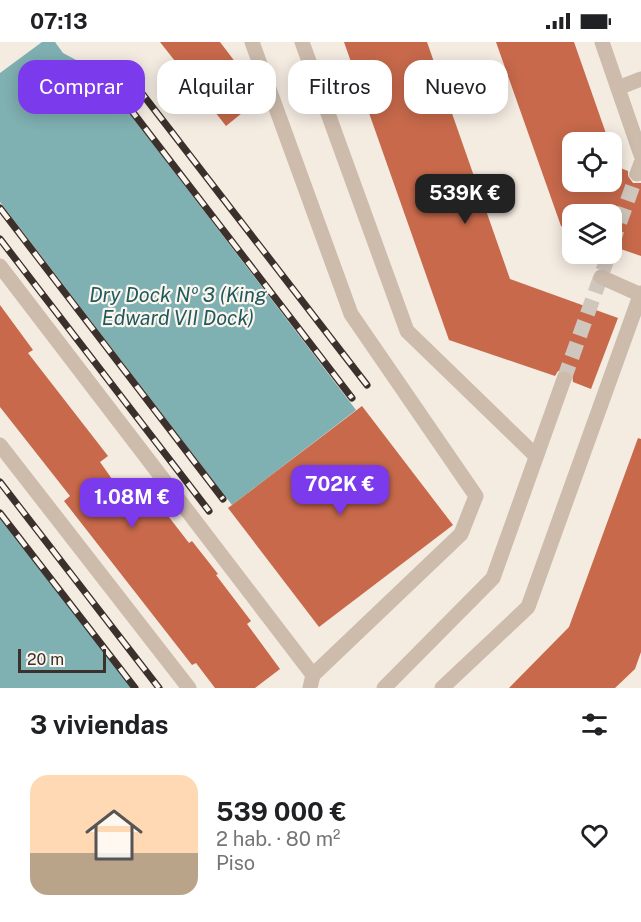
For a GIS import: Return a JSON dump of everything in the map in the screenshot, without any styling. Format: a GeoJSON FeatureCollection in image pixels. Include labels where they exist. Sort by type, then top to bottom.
{"type":"FeatureCollection","features":[{"type":"Feature","properties":{"kind":"lane"},"geometry":{"type":"LineString","coordinates":[[0,266],[312,682],[461,534],[476,496],[351,314],[252,42]]}},
{"type":"Feature","properties":{"kind":"lane"},"geometry":{"type":"LineString","coordinates":[[302,42],[407,331],[536,456]]}},
{"type":"Feature","properties":{"kind":"lane"},"geometry":{"type":"LineString","coordinates":[[602,42],[641,155]]}},
{"type":"Feature","properties":{"kind":"lane"},"geometry":{"type":"LineString","coordinates":[[618,88],[641,79]]}},
{"type":"Feature","properties":{"kind":"lane"},"geometry":{"type":"LineString","coordinates":[[442,688],[528,607],[641,294],[601,277]]}},
{"type":"Feature","properties":{"kind":"lane"},"geometry":{"type":"LineString","coordinates":[[384,688],[493,579],[564,379]]}},
{"type":"Feature","properties":{"kind":"lane"},"geometry":{"type":"LineString","coordinates":[[0,445],[189,688]]}},
{"type":"Feature","properties":{"kind":"water","name":"Dry Dock № 3 (King Edward VII Dock)"},"geometry":{"type":"Polygon","coordinates":[[[42,42],[55,42],[63,53],[76,60],[18,60],[18,114],[130,114],[356,410],[232,505],[0,202],[0,73],[42,42]]]}},
{"type":"Feature","properties":{"kind":"water"},"geometry":{"type":"Polygon","coordinates":[[[0,516],[130,686],[132,688],[0,688],[0,516]]]}},
{"type":"Feature","properties":{"kind":"building"},"geometry":{"type":"Polygon","coordinates":[[[160,42],[220,42],[234,60],[174,60],[160,42]]]}},
{"type":"Feature","properties":{"kind":"building"},"geometry":{"type":"Polygon","coordinates":[[[344,42],[427,42],[433,60],[404,60],[404,114],[452,114],[510,279],[618,318],[591,389],[573,382],[572,373],[567,370],[558,371],[555,376],[449,340],[369,114],[392,114],[392,60],[350,60],[344,42]]]}},
{"type":"Feature","properties":{"kind":"building"},"geometry":{"type":"Polygon","coordinates":[[[496,42],[574,42],[606,132],[562,132],[562,192],[622,192],[622,169],[628,171],[628,176],[633,183],[641,183],[641,256],[622,249],[622,204],[562,204],[561,226],[508,76],[508,60],[502,60],[496,42]]]}},
{"type":"Feature","properties":{"kind":"building"},"geometry":{"type":"Polygon","coordinates":[[[217,114],[241,114],[226,126],[217,114]]]}},
{"type":"Feature","properties":{"kind":"building"},"geometry":{"type":"Polygon","coordinates":[[[0,305],[33,350],[28,353],[108,456],[100,462],[136,513],[155,499],[189,543],[192,541],[218,574],[216,575],[251,621],[247,624],[280,669],[255,688],[215,688],[196,663],[192,665],[64,501],[70,496],[0,407],[0,305]]]}},
{"type":"Feature","properties":{"kind":"building"},"geometry":{"type":"Polygon","coordinates":[[[362,406],[453,525],[319,627],[228,508],[362,406]]]}},
{"type":"Feature","properties":{"kind":"building"},"geometry":{"type":"Polygon","coordinates":[[[638,438],[641,439],[641,652],[635,669],[615,688],[509,688],[569,627],[638,438]]]}},
{"type":"Feature","properties":{"kind":"tunnel"},"geometry":{"type":"LineString","coordinates":[[622,216],[637,174]]}},
{"type":"Feature","properties":{"kind":"tunnel"},"geometry":{"type":"LineString","coordinates":[[564,379],[605,264]]}},
{"type":"Feature","properties":{"kind":"railway"},"geometry":{"type":"LineString","coordinates":[[145,97],[367,385]]}},
{"type":"Feature","properties":{"kind":"railway"},"geometry":{"type":"LineString","coordinates":[[134,114],[352,398]]}},
{"type":"Feature","properties":{"kind":"railway"},"geometry":{"type":"LineString","coordinates":[[0,208],[223,499]]}},
{"type":"Feature","properties":{"kind":"railway"},"geometry":{"type":"LineString","coordinates":[[0,239],[209,511]]}},
{"type":"Feature","properties":{"kind":"railway"},"geometry":{"type":"LineString","coordinates":[[0,482],[159,688]]}},
{"type":"Feature","properties":{"kind":"railway"},"geometry":{"type":"LineString","coordinates":[[0,513],[135,688]]}}]}
